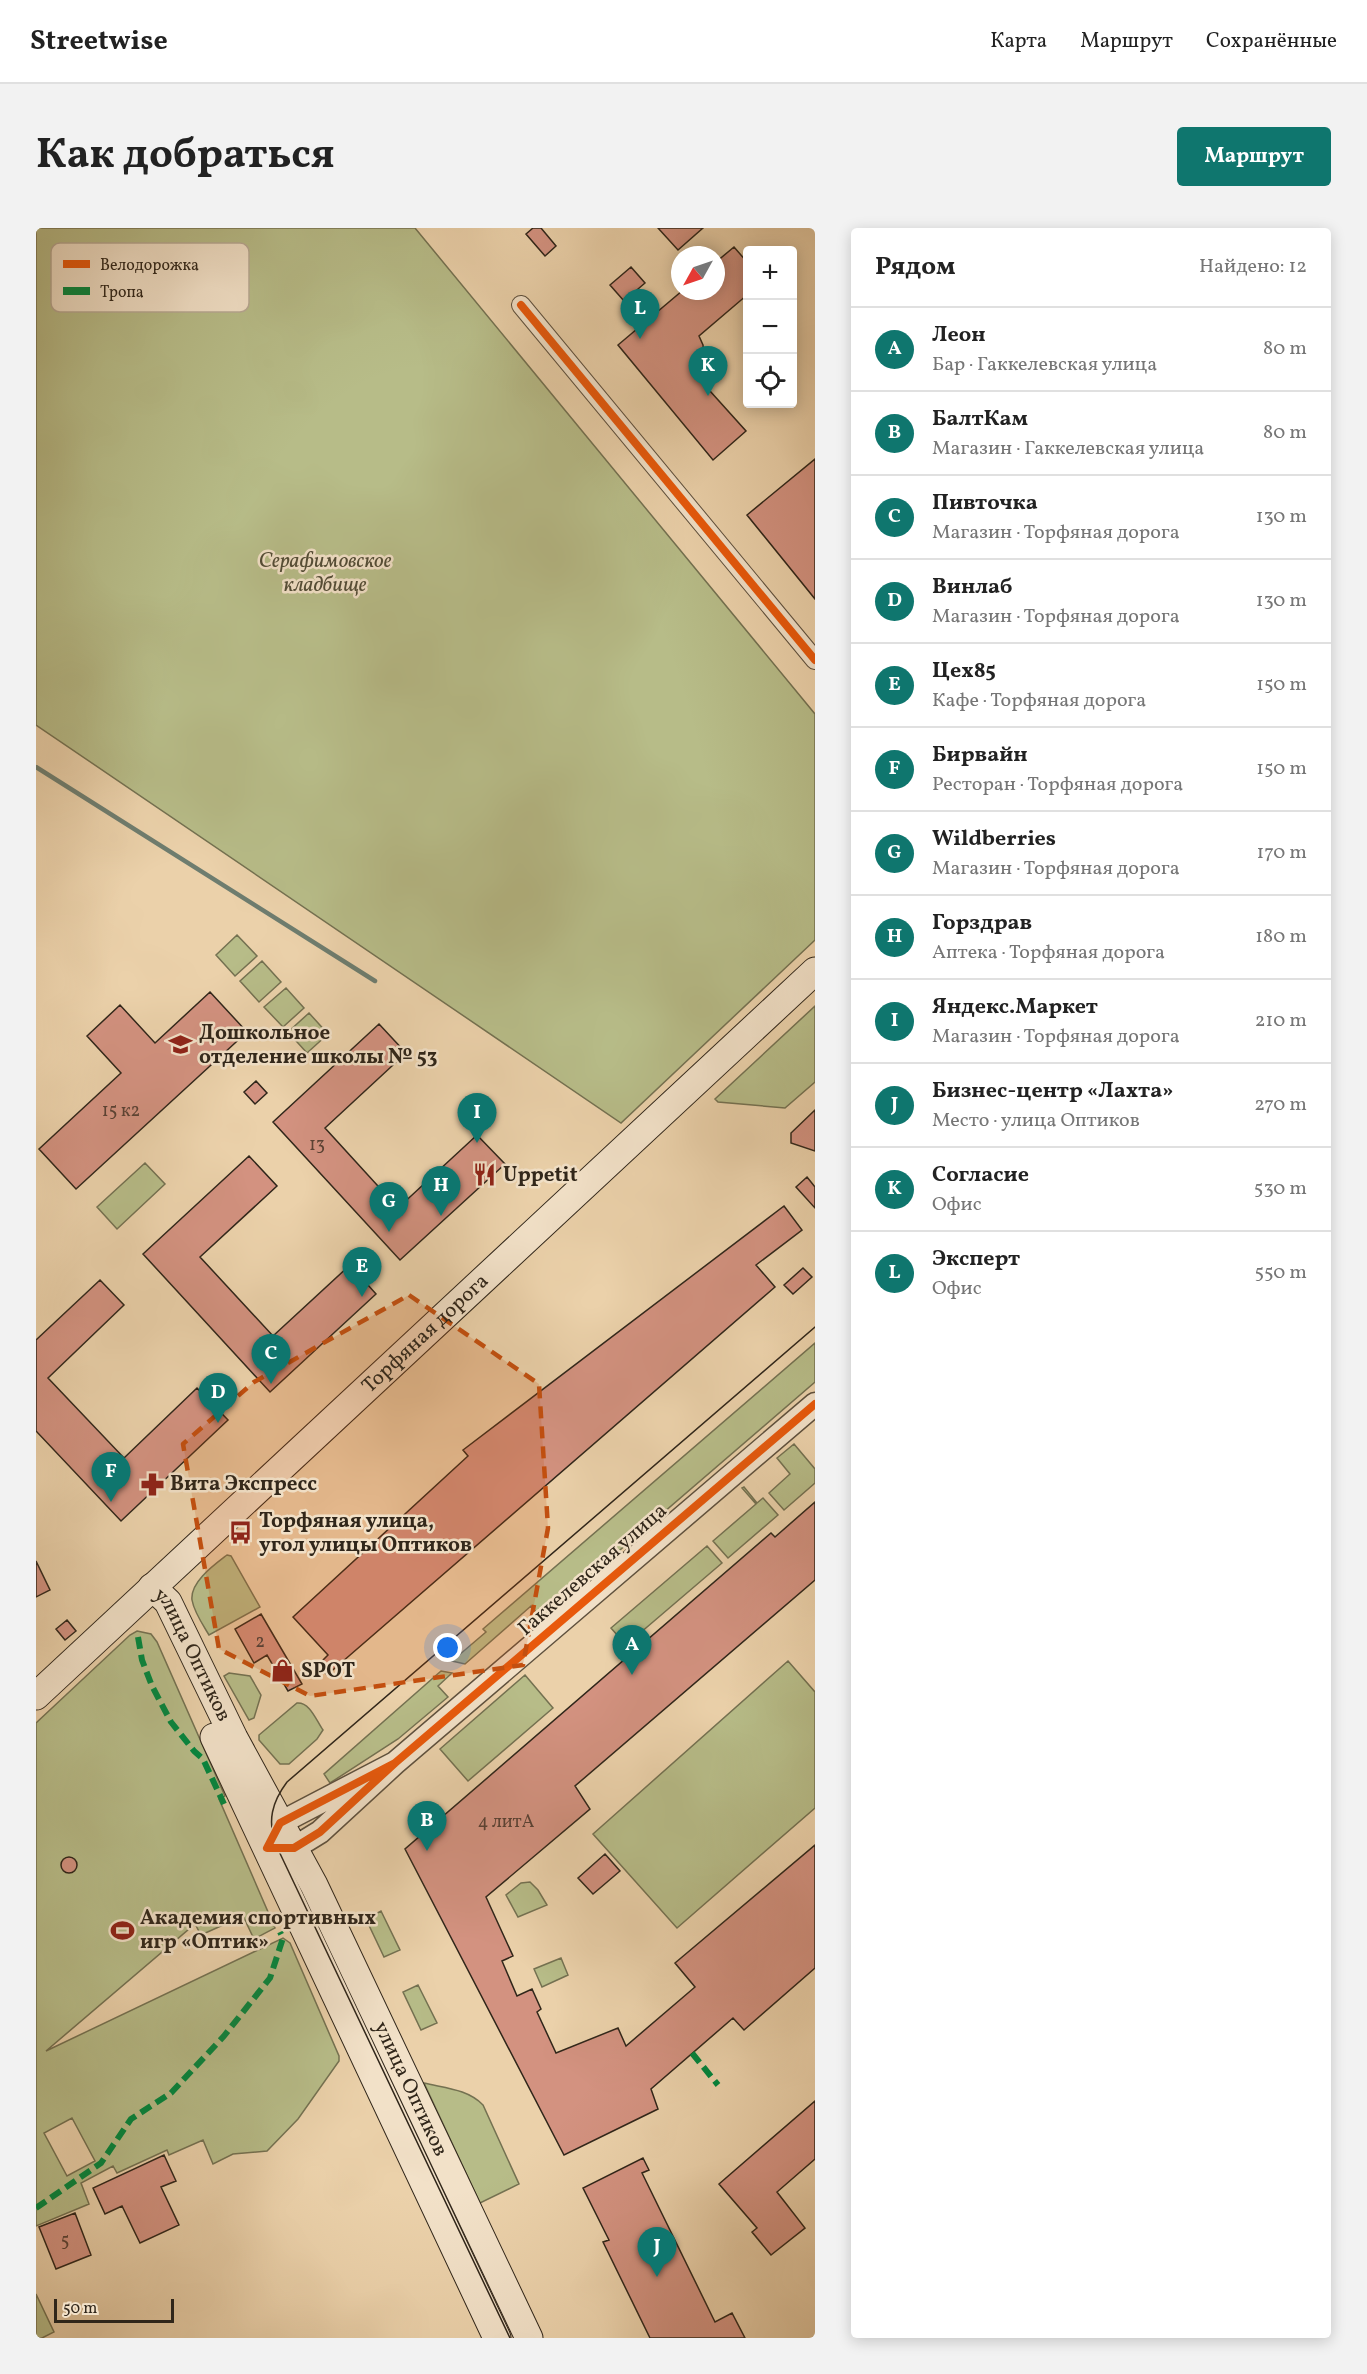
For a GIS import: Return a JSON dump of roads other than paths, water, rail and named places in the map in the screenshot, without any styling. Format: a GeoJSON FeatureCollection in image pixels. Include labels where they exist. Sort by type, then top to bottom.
{"type":"FeatureCollection","features":[{"type":"Feature","properties":{"kind":"main road","name":"Торфяная дорога"},"geometry":{"type":"LineString","coordinates":[[36,1696],[815,971]]}},
{"type":"Feature","properties":{"kind":"main road","name":"улица Оптиков"},"geometry":{"type":"LineString","coordinates":[[152,1587],[168,1602],[234,1738],[314,1885],[529,2338]]}},
{"type":"Feature","properties":{"kind":"main road","name":"улица Оптиков"},"geometry":{"type":"LineString","coordinates":[[152,1587],[156,1609],[497,2338]]}},
{"type":"Feature","properties":{"kind":"street"},"geometry":{"type":"LineString","coordinates":[[521,305],[815,660]]}},
{"type":"Feature","properties":{"kind":"street","name":"Гаккелевская улица"},"geometry":{"type":"LineString","coordinates":[[294,1848],[320,1832],[395,1763],[815,1404]]}},
{"type":"Feature","properties":{"kind":"street","name":"Гаккелевская улица"},"geometry":{"type":"LineString","coordinates":[[280,1823],[395,1763]]}},
{"type":"Feature","properties":{"kind":"street"},"geometry":{"type":"LineString","coordinates":[[280,1823],[267,1848],[294,1848]]}},
{"type":"Feature","properties":{"kind":"waterway"},"geometry":{"type":"LineString","coordinates":[[36,767],[375,981]]}},
{"type":"Feature","properties":{"kind":"tram line"},"geometry":{"type":"LineString","coordinates":[[510,2338],[276,1845],[272,1828],[272,1812],[287,1782],[815,1327]]}},
{"type":"Feature","properties":{"kind":"place","name":"Эксперт"},"geometry":{"type":"Point","coordinates":[640,339]}},
{"type":"Feature","properties":{"kind":"place","name":"Согласие"},"geometry":{"type":"Point","coordinates":[708,396]}},
{"type":"Feature","properties":{"kind":"place","name":"Дошкольное отделение школы № 53"},"geometry":{"type":"Point","coordinates":[181,1045]}},
{"type":"Feature","properties":{"kind":"place","name":"Яндекс.Маркет"},"geometry":{"type":"Point","coordinates":[477,1143]}},
{"type":"Feature","properties":{"kind":"place","name":"Uppetit"},"geometry":{"type":"Point","coordinates":[485,1175]}},
{"type":"Feature","properties":{"kind":"place","name":"Горздрав"},"geometry":{"type":"Point","coordinates":[441,1216]}},
{"type":"Feature","properties":{"kind":"place","name":"Wildberries"},"geometry":{"type":"Point","coordinates":[389,1232]}},
{"type":"Feature","properties":{"kind":"place","name":"Цех85"},"geometry":{"type":"Point","coordinates":[362,1297]}},
{"type":"Feature","properties":{"kind":"place","name":"Пивточка"},"geometry":{"type":"Point","coordinates":[271,1384]}},
{"type":"Feature","properties":{"kind":"place","name":"Винлаб"},"geometry":{"type":"Point","coordinates":[218,1423]}},
{"type":"Feature","properties":{"kind":"place","name":"Вита Экспресс"},"geometry":{"type":"Point","coordinates":[152,1484]}},
{"type":"Feature","properties":{"kind":"place","name":"Бирвайн"},"geometry":{"type":"Point","coordinates":[111,1502]}},
{"type":"Feature","properties":{"kind":"place","name":"Торфяная улица, угол улицы Оптиков"},"geometry":{"type":"Point","coordinates":[241,1533]}},
{"type":"Feature","properties":{"kind":"place","name":"SPOT"},"geometry":{"type":"Point","coordinates":[283,1671]}},
{"type":"Feature","properties":{"kind":"place","name":"Леон"},"geometry":{"type":"Point","coordinates":[632,1675]}},
{"type":"Feature","properties":{"kind":"place","name":"БалтКам"},"geometry":{"type":"Point","coordinates":[427,1851]}},
{"type":"Feature","properties":{"kind":"place","name":"Академия спортивных игр «Оптик»"},"geometry":{"type":"Point","coordinates":[122,1930]}},
{"type":"Feature","properties":{"kind":"place","name":"Бизнес-центр «Лахта»"},"geometry":{"type":"Point","coordinates":[657,2277]}},
{"type":"Feature","properties":{"kind":"park label","name":"Серафимовское кладбище"},"geometry":{"type":"Point","coordinates":[325,573]}}]}
